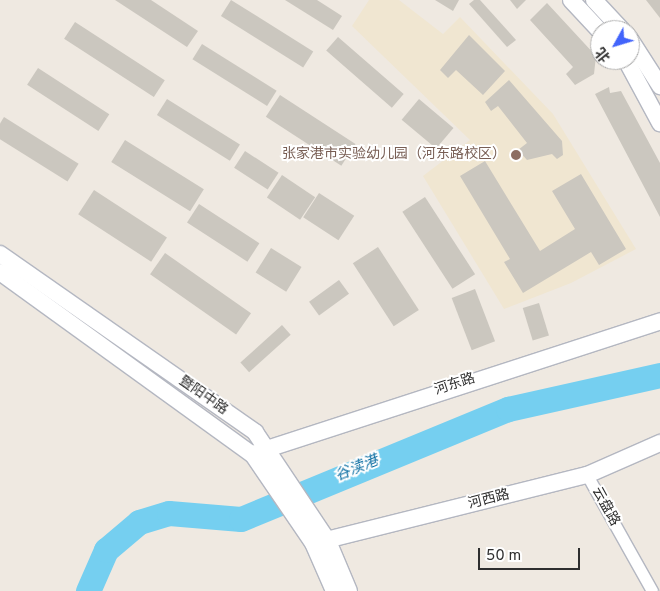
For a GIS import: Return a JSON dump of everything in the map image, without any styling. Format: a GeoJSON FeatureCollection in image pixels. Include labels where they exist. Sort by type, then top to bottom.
{"type":"FeatureCollection","features":[{"type":"Feature","properties":{"kind":"street"},"geometry":{"type":"LineString","coordinates":[[571,0],[590,21]]}},
{"type":"Feature","properties":{"kind":"street"},"geometry":{"type":"LineString","coordinates":[[594,0],[613,20]]}},
{"type":"Feature","properties":{"kind":"street"},"geometry":{"type":"LineString","coordinates":[[640,55],[660,86]]}},
{"type":"Feature","properties":{"kind":"street"},"geometry":{"type":"LineString","coordinates":[[631,70],[660,123]]}},
{"type":"Feature","properties":{"kind":"street","name":"暨阳中路"},"geometry":{"type":"LineString","coordinates":[[0,254],[255,432],[260,451],[305,517],[349,591]]}},
{"type":"Feature","properties":{"kind":"street","name":"暨阳中路"},"geometry":{"type":"LineString","coordinates":[[0,272],[260,451]]}},
{"type":"Feature","properties":{"kind":"street","name":"河东路"},"geometry":{"type":"LineString","coordinates":[[260,451],[660,320]]}},
{"type":"Feature","properties":{"kind":"street","name":"河西路"},"geometry":{"type":"LineString","coordinates":[[320,542],[587,475],[660,443]]}},
{"type":"Feature","properties":{"kind":"street","name":"云盘路"},"geometry":{"type":"LineString","coordinates":[[587,475],[652,591]]}},
{"type":"Feature","properties":{"kind":"street","name":"暨阳中路"},"geometry":{"type":"LineString","coordinates":[[320,542],[334,591]]}},
{"type":"Feature","properties":{"kind":"shaded area","name":"张家港市实验幼儿园（河东路校区）"},"geometry":{"type":"Polygon","coordinates":[[[369,0],[399,0],[443,34],[460,17],[553,114],[636,249],[571,283],[504,309],[423,176],[470,140],[352,26],[369,0]]]}},
{"type":"Feature","properties":{"kind":"building"},"geometry":{"type":"Polygon","coordinates":[[[115,0],[151,0],[198,31],[187,47],[115,0]]]}},
{"type":"Feature","properties":{"kind":"building"},"geometry":{"type":"Polygon","coordinates":[[[231,0],[313,51],[303,68],[221,16],[231,0]]]}},
{"type":"Feature","properties":{"kind":"building"},"geometry":{"type":"Polygon","coordinates":[[[285,0],[317,0],[342,16],[333,30],[285,0]]]}},
{"type":"Feature","properties":{"kind":"building"},"geometry":{"type":"Polygon","coordinates":[[[435,0],[459,0],[453,11],[435,0]]]}},
{"type":"Feature","properties":{"kind":"building"},"geometry":{"type":"Polygon","coordinates":[[[474,0],[480,0],[516,40],[507,47],[469,4],[474,0]]]}},
{"type":"Feature","properties":{"kind":"building"},"geometry":{"type":"Polygon","coordinates":[[[510,0],[526,0],[517,9],[510,0]]]}},
{"type":"Feature","properties":{"kind":"building"},"geometry":{"type":"Polygon","coordinates":[[[646,0],[660,0],[660,18],[646,0]]]}},
{"type":"Feature","properties":{"kind":"building"},"geometry":{"type":"Polygon","coordinates":[[[547,3],[590,50],[590,70],[594,70],[594,74],[575,85],[566,74],[573,67],[530,20],[547,3]]]}},
{"type":"Feature","properties":{"kind":"building"},"geometry":{"type":"Polygon","coordinates":[[[75,22],[165,80],[154,97],[64,39],[75,22]]]}},
{"type":"Feature","properties":{"kind":"building"},"geometry":{"type":"Polygon","coordinates":[[[469,35],[505,71],[483,95],[456,70],[448,78],[440,70],[469,35]]]}},
{"type":"Feature","properties":{"kind":"building"},"geometry":{"type":"Polygon","coordinates":[[[338,37],[404,94],[392,108],[326,51],[338,37]]]}},
{"type":"Feature","properties":{"kind":"building"},"geometry":{"type":"Polygon","coordinates":[[[202,44],[277,91],[267,106],[192,59],[202,44]]]}},
{"type":"Feature","properties":{"kind":"building"},"geometry":{"type":"Polygon","coordinates":[[[38,68],[109,114],[98,131],[27,85],[38,68]]]}},
{"type":"Feature","properties":{"kind":"building"},"geometry":{"type":"Polygon","coordinates":[[[509,80],[562,141],[563,155],[557,159],[552,154],[527,160],[518,150],[527,143],[498,106],[491,111],[485,102],[509,80]]]}},
{"type":"Feature","properties":{"kind":"building"},"geometry":{"type":"Polygon","coordinates":[[[609,87],[610,93],[621,91],[660,163],[660,217],[595,94],[609,87]]]}},
{"type":"Feature","properties":{"kind":"building"},"geometry":{"type":"Polygon","coordinates":[[[280,95],[355,144],[341,166],[266,117],[280,95]]]}},
{"type":"Feature","properties":{"kind":"building"},"geometry":{"type":"Polygon","coordinates":[[[167,99],[240,145],[230,161],[157,115],[167,99]]]}},
{"type":"Feature","properties":{"kind":"building"},"geometry":{"type":"Polygon","coordinates":[[[419,99],[453,128],[436,149],[402,120],[419,99]]]}},
{"type":"Feature","properties":{"kind":"building"},"geometry":{"type":"Polygon","coordinates":[[[4,117],[79,164],[67,181],[0,139],[0,123],[4,117]]]}},
{"type":"Feature","properties":{"kind":"building"},"geometry":{"type":"Polygon","coordinates":[[[125,140],[204,189],[190,211],[111,162],[125,140]]]}},
{"type":"Feature","properties":{"kind":"building"},"geometry":{"type":"Polygon","coordinates":[[[245,151],[279,173],[268,190],[234,168],[245,151]]]}},
{"type":"Feature","properties":{"kind":"building"},"geometry":{"type":"Polygon","coordinates":[[[485,161],[540,251],[575,229],[552,191],[581,174],[626,249],[599,265],[591,252],[523,293],[504,262],[510,259],[460,176],[485,161]]]}},
{"type":"Feature","properties":{"kind":"building"},"geometry":{"type":"Polygon","coordinates":[[[282,175],[315,197],[300,220],[267,197],[282,175]]]}},
{"type":"Feature","properties":{"kind":"building"},"geometry":{"type":"Polygon","coordinates":[[[94,190],[167,237],[151,262],[78,214],[94,190]]]}},
{"type":"Feature","properties":{"kind":"building"},"geometry":{"type":"Polygon","coordinates":[[[319,193],[354,216],[338,240],[303,217],[319,193]]]}},
{"type":"Feature","properties":{"kind":"building"},"geometry":{"type":"Polygon","coordinates":[[[425,197],[475,274],[452,289],[402,212],[425,197]]]}},
{"type":"Feature","properties":{"kind":"building"},"geometry":{"type":"Polygon","coordinates":[[[199,204],[259,243],[247,262],[187,222],[199,204]]]}},
{"type":"Feature","properties":{"kind":"building"},"geometry":{"type":"Polygon","coordinates":[[[378,247],[419,310],[394,326],[353,263],[378,247]]]}},
{"type":"Feature","properties":{"kind":"building"},"geometry":{"type":"Polygon","coordinates":[[[271,248],[302,267],[286,292],[256,273],[271,248]]]}},
{"type":"Feature","properties":{"kind":"building"},"geometry":{"type":"Polygon","coordinates":[[[165,253],[251,313],[236,335],[150,274],[165,253]]]}},
{"type":"Feature","properties":{"kind":"building"},"geometry":{"type":"Polygon","coordinates":[[[339,280],[349,294],[319,316],[309,302],[339,280]]]}},
{"type":"Feature","properties":{"kind":"building"},"geometry":{"type":"Polygon","coordinates":[[[475,289],[495,341],[472,350],[452,298],[475,289]]]}},
{"type":"Feature","properties":{"kind":"building"},"geometry":{"type":"Polygon","coordinates":[[[539,303],[549,336],[533,340],[523,308],[539,303]]]}},
{"type":"Feature","properties":{"kind":"building"},"geometry":{"type":"Polygon","coordinates":[[[282,325],[291,335],[249,372],[240,362],[282,325]]]}},
{"type":"Feature","properties":{"kind":"waterway","name":"谷渎港"},"geometry":{"type":"LineString","coordinates":[[88,591],[106,550],[139,522],[169,513],[241,519],[508,409],[660,375]]}},
{"type":"Feature","properties":{"kind":"place","name":"张家港市实验幼儿园（河东路校区）"},"geometry":{"type":"Point","coordinates":[516,155]}}]}
